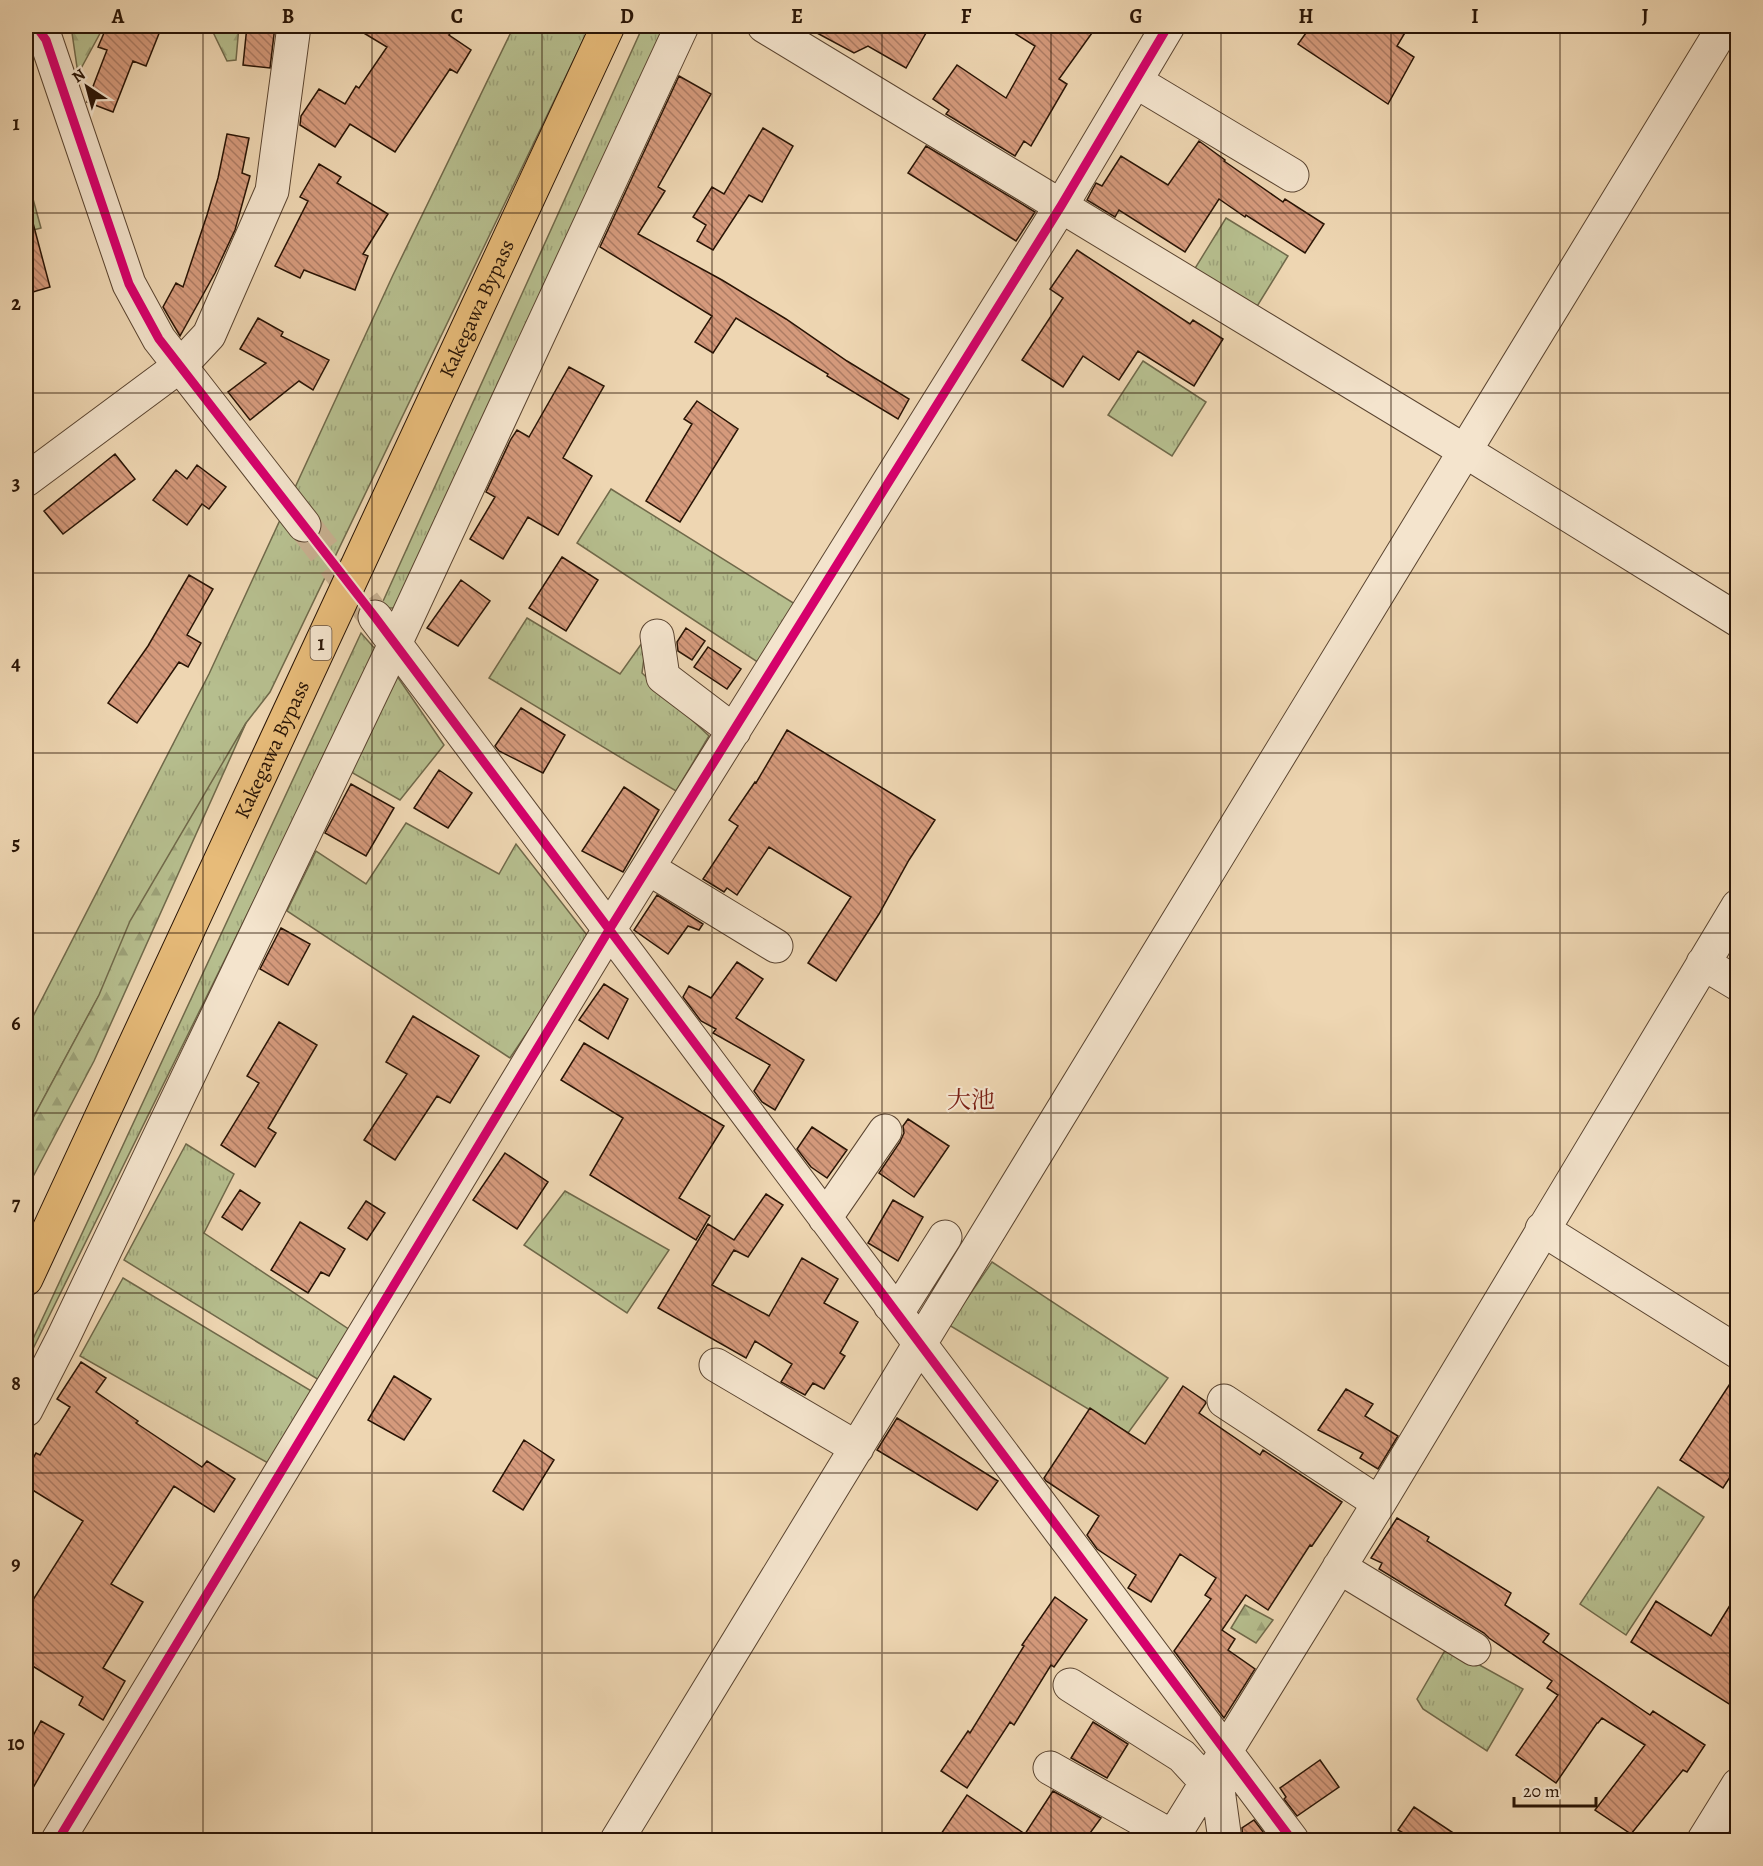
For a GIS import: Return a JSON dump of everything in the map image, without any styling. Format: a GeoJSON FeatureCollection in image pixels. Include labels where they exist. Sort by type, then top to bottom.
{"type":"FeatureCollection","features":[{"type":"Feature","properties":{"kind":"highway","name":"Kakegawa Bypass"},"geometry":{"type":"LineString","coordinates":[[29,1272],[608,26]]}},
{"type":"Feature","properties":{"kind":"street"},"geometry":{"type":"LineString","coordinates":[[36,26],[46,40],[129,284],[159,339],[304,525]]}},
{"type":"Feature","properties":{"kind":"street"},"geometry":{"type":"LineString","coordinates":[[26,480],[181,365],[209,335],[272,191],[294,26]]}},
{"type":"Feature","properties":{"kind":"street"},"geometry":{"type":"LineString","coordinates":[[26,1410],[63,1338],[395,644],[682,26]]}},
{"type":"Feature","properties":{"kind":"street"},"geometry":{"type":"LineString","coordinates":[[764,26],[1465,451],[1737,620]]}},
{"type":"Feature","properties":{"kind":"street"},"geometry":{"type":"LineString","coordinates":[[58,1840],[609,930],[1061,206],[1168,26]]}},
{"type":"Feature","properties":{"kind":"street"},"geometry":{"type":"LineString","coordinates":[[617,1840],[1717,38]]}},
{"type":"Feature","properties":{"kind":"street"},"geometry":{"type":"LineString","coordinates":[[1135,81],[1292,175]]}},
{"type":"Feature","properties":{"kind":"street"},"geometry":{"type":"LineString","coordinates":[[375,617],[920,1345],[1215,1767],[1292,1840]]}},
{"type":"Feature","properties":{"kind":"street"},"geometry":{"type":"LineString","coordinates":[[657,636],[663,677],[734,731]]}},
{"type":"Feature","properties":{"kind":"street"},"geometry":{"type":"LineString","coordinates":[[648,868],[776,946]]}},
{"type":"Feature","properties":{"kind":"street"},"geometry":{"type":"LineString","coordinates":[[1050,1768],[1172,1839],[1379,1503],[1737,906]]}},
{"type":"Feature","properties":{"kind":"street"},"geometry":{"type":"LineString","coordinates":[[1703,963],[1737,984]]}},
{"type":"Feature","properties":{"kind":"street"},"geometry":{"type":"LineString","coordinates":[[825,1218],[885,1131]]}},
{"type":"Feature","properties":{"kind":"street"},"geometry":{"type":"LineString","coordinates":[[1542,1229],[1737,1352]]}},
{"type":"Feature","properties":{"kind":"street"},"geometry":{"type":"LineString","coordinates":[[890,1305],[902,1305],[945,1237]]}},
{"type":"Feature","properties":{"kind":"street"},"geometry":{"type":"LineString","coordinates":[[716,1365],[857,1448]]}},
{"type":"Feature","properties":{"kind":"street"},"geometry":{"type":"LineString","coordinates":[[1224,1401],[1379,1503]]}},
{"type":"Feature","properties":{"kind":"street"},"geometry":{"type":"LineString","coordinates":[[1339,1567],[1474,1649]]}},
{"type":"Feature","properties":{"kind":"street"},"geometry":{"type":"LineString","coordinates":[[1070,1685],[1182,1756],[1215,1767]]}},
{"type":"Feature","properties":{"kind":"street"},"geometry":{"type":"LineString","coordinates":[[1215,1767],[1225,1840]]}},
{"type":"Feature","properties":{"kind":"street"},"geometry":{"type":"LineString","coordinates":[[1704,1840],[1737,1785]]}},
{"type":"Feature","properties":{"kind":"green space"},"geometry":{"type":"Polygon","coordinates":[[[71,26],[104,26],[78,74],[71,26]]]}},
{"type":"Feature","properties":{"kind":"green space"},"geometry":{"type":"Polygon","coordinates":[[[210,26],[239,26],[236,60],[227,61],[210,26]]]}},
{"type":"Feature","properties":{"kind":"green space"},"geometry":{"type":"Polygon","coordinates":[[[514,26],[590,26],[270,692],[246,723],[26,1131],[26,1030],[209,674],[393,275],[514,26]]]}},
{"type":"Feature","properties":{"kind":"green space"},"geometry":{"type":"Polygon","coordinates":[[[643,26],[669,26],[398,608],[380,608],[643,26]]]}},
{"type":"Feature","properties":{"kind":"green space"},"geometry":{"type":"Polygon","coordinates":[[[26,188],[30,188],[41,228],[26,232],[26,188]]]}},
{"type":"Feature","properties":{"kind":"green space"},"geometry":{"type":"Polygon","coordinates":[[[1226,218],[1288,256],[1256,308],[1194,270],[1226,218]]]}},
{"type":"Feature","properties":{"kind":"green space"},"geometry":{"type":"Polygon","coordinates":[[[1143,361],[1206,402],[1172,456],[1108,415],[1143,361]]]}},
{"type":"Feature","properties":{"kind":"green space"},"geometry":{"type":"Polygon","coordinates":[[[611,489],[795,604],[759,663],[577,543],[611,489]]]}},
{"type":"Feature","properties":{"kind":"green space"},"geometry":{"type":"Polygon","coordinates":[[[527,618],[620,674],[647,636],[642,673],[709,736],[676,791],[489,678],[527,618]]]}},
{"type":"Feature","properties":{"kind":"green space"},"geometry":{"type":"Polygon","coordinates":[[[361,633],[377,651],[26,1363],[26,1354],[361,633]]]}},
{"type":"Feature","properties":{"kind":"green space"},"geometry":{"type":"Polygon","coordinates":[[[397,676],[444,745],[400,800],[351,772],[397,676]]]}},
{"type":"Feature","properties":{"kind":"green space"},"geometry":{"type":"Polygon","coordinates":[[[246,723],[94,1061],[26,1190],[26,1131],[99,995],[130,921],[246,723]]]}},
{"type":"Feature","properties":{"kind":"green space"},"geometry":{"type":"Polygon","coordinates":[[[406,823],[499,874],[516,844],[590,939],[510,1058],[287,911],[316,851],[366,884],[406,823]]]}},
{"type":"Feature","properties":{"kind":"green space"},"geometry":{"type":"Polygon","coordinates":[[[186,1144],[234,1174],[204,1233],[353,1332],[319,1380],[124,1260],[186,1144]]]}},
{"type":"Feature","properties":{"kind":"green space"},"geometry":{"type":"Polygon","coordinates":[[[565,1191],[669,1250],[627,1313],[524,1245],[565,1191]]]}},
{"type":"Feature","properties":{"kind":"green space"},"geometry":{"type":"Polygon","coordinates":[[[992,1262],[1168,1378],[1128,1433],[949,1325],[992,1262]]]}},
{"type":"Feature","properties":{"kind":"green space"},"geometry":{"type":"Polygon","coordinates":[[[123,1278],[313,1392],[268,1463],[80,1356],[123,1278]]]}},
{"type":"Feature","properties":{"kind":"green space"},"geometry":{"type":"Polygon","coordinates":[[[1658,1487],[1704,1517],[1626,1635],[1580,1604],[1658,1487]]]}},
{"type":"Feature","properties":{"kind":"green space"},"geometry":{"type":"Polygon","coordinates":[[[1245,1605],[1273,1620],[1256,1643],[1231,1628],[1245,1605]]]}},
{"type":"Feature","properties":{"kind":"green space"},"geometry":{"type":"Polygon","coordinates":[[[1447,1647],[1523,1689],[1487,1751],[1423,1709],[1417,1699],[1447,1647]]]}},
{"type":"Feature","properties":{"kind":"building"},"geometry":{"type":"Polygon","coordinates":[[[107,26],[162,26],[146,66],[133,61],[113,112],[87,102],[107,50],[98,47],[107,26]]]}},
{"type":"Feature","properties":{"kind":"building"},"geometry":{"type":"Polygon","coordinates":[[[247,26],[275,26],[270,68],[243,65],[247,26]]]}},
{"type":"Feature","properties":{"kind":"building"},"geometry":{"type":"Polygon","coordinates":[[[352,26],[455,26],[449,35],[471,50],[457,73],[450,69],[395,152],[350,124],[335,147],[300,125],[301,116],[319,89],[345,104],[356,86],[359,88],[387,47],[352,26]]]}},
{"type":"Feature","properties":{"kind":"building"},"geometry":{"type":"Polygon","coordinates":[[[804,26],[915,26],[926,33],[906,68],[868,46],[854,53],[804,26]]]}},
{"type":"Feature","properties":{"kind":"building"},"geometry":{"type":"Polygon","coordinates":[[[1003,26],[1097,26],[1059,79],[1067,84],[1031,146],[1024,141],[1015,156],[946,114],[949,110],[933,99],[957,65],[1006,98],[1035,46],[1003,26]]]}},
{"type":"Feature","properties":{"kind":"building"},"geometry":{"type":"Polygon","coordinates":[[[1311,26],[1409,26],[1397,46],[1414,57],[1388,104],[1298,44],[1311,26]]]}},
{"type":"Feature","properties":{"kind":"building"},"geometry":{"type":"Polygon","coordinates":[[[679,76],[711,94],[658,187],[665,191],[638,234],[722,280],[909,399],[898,419],[736,318],[713,353],[695,342],[712,316],[600,247],[679,76]]]}},
{"type":"Feature","properties":{"kind":"building"},"geometry":{"type":"Polygon","coordinates":[[[763,128],[793,146],[762,202],[749,195],[713,250],[697,241],[706,225],[693,217],[712,187],[724,194],[763,128]]]}},
{"type":"Feature","properties":{"kind":"building"},"geometry":{"type":"Polygon","coordinates":[[[227,134],[249,138],[242,173],[250,176],[235,230],[215,273],[180,336],[163,307],[176,283],[183,287],[218,178],[227,134]]]}},
{"type":"Feature","properties":{"kind":"building"},"geometry":{"type":"Polygon","coordinates":[[[1199,141],[1283,202],[1285,199],[1324,224],[1305,253],[1219,199],[1185,252],[1119,210],[1115,217],[1087,200],[1096,183],[1102,186],[1121,156],[1168,185],[1199,141]]]}},
{"type":"Feature","properties":{"kind":"building"},"geometry":{"type":"Polygon","coordinates":[[[926,146],[1035,212],[1016,241],[908,173],[926,146]]]}},
{"type":"Feature","properties":{"kind":"building"},"geometry":{"type":"Polygon","coordinates":[[[319,164],[341,177],[337,183],[388,214],[363,254],[368,256],[355,290],[304,270],[300,278],[275,266],[308,201],[300,197],[319,164]]]}},
{"type":"Feature","properties":{"kind":"building"},"geometry":{"type":"Polygon","coordinates":[[[33,223],[50,287],[26,294],[26,224],[33,223]]]}},
{"type":"Feature","properties":{"kind":"building"},"geometry":{"type":"Polygon","coordinates":[[[1077,250],[1190,324],[1193,320],[1223,339],[1194,386],[1138,351],[1119,380],[1083,356],[1063,387],[1022,360],[1063,298],[1050,289],[1077,250]]]}},
{"type":"Feature","properties":{"kind":"building"},"geometry":{"type":"Polygon","coordinates":[[[258,318],[283,332],[281,336],[329,360],[313,390],[299,381],[250,420],[228,392],[266,363],[240,349],[258,318]]]}},
{"type":"Feature","properties":{"kind":"building"},"geometry":{"type":"Polygon","coordinates":[[[569,367],[604,386],[563,458],[592,476],[558,535],[528,517],[503,559],[470,539],[495,497],[486,492],[511,439],[517,430],[529,437],[569,367]]]}},
{"type":"Feature","properties":{"kind":"building"},"geometry":{"type":"Polygon","coordinates":[[[697,401],[738,429],[680,522],[646,501],[692,424],[684,419],[697,401]]]}},
{"type":"Feature","properties":{"kind":"building"},"geometry":{"type":"Polygon","coordinates":[[[115,454],[135,479],[63,534],[44,511],[115,454]]]}},
{"type":"Feature","properties":{"kind":"building"},"geometry":{"type":"Polygon","coordinates":[[[197,465],[226,487],[209,509],[202,504],[187,525],[153,500],[176,470],[187,479],[197,465]]]}},
{"type":"Feature","properties":{"kind":"building"},"geometry":{"type":"Polygon","coordinates":[[[562,557],[598,580],[566,631],[529,608],[562,557]]]}},
{"type":"Feature","properties":{"kind":"building"},"geometry":{"type":"Polygon","coordinates":[[[189,575],[213,589],[187,635],[201,643],[188,667],[179,662],[137,723],[108,703],[148,646],[189,575]]]}},
{"type":"Feature","properties":{"kind":"building"},"geometry":{"type":"Polygon","coordinates":[[[461,580],[490,601],[458,646],[427,628],[461,580]]]}},
{"type":"Feature","properties":{"kind":"building"},"geometry":{"type":"Polygon","coordinates":[[[686,628],[705,641],[692,660],[678,651],[677,642],[686,628]]]}},
{"type":"Feature","properties":{"kind":"building"},"geometry":{"type":"Polygon","coordinates":[[[708,647],[741,669],[727,689],[694,667],[708,647]]]}},
{"type":"Feature","properties":{"kind":"building"},"geometry":{"type":"Polygon","coordinates":[[[521,708],[565,735],[543,773],[499,751],[495,746],[521,708]]]}},
{"type":"Feature","properties":{"kind":"building"},"geometry":{"type":"Polygon","coordinates":[[[787,730],[935,820],[836,981],[808,963],[851,897],[769,847],[737,895],[727,888],[724,892],[703,879],[738,826],[729,820],[756,783],[787,730]]]}},
{"type":"Feature","properties":{"kind":"building"},"geometry":{"type":"Polygon","coordinates":[[[439,770],[472,793],[448,828],[414,808],[439,770]]]}},
{"type":"Feature","properties":{"kind":"building"},"geometry":{"type":"Polygon","coordinates":[[[351,784],[394,808],[366,856],[325,833],[351,784]]]}},
{"type":"Feature","properties":{"kind":"building"},"geometry":{"type":"Polygon","coordinates":[[[624,787],[659,810],[623,872],[582,851],[624,787]]]}},
{"type":"Feature","properties":{"kind":"building"},"geometry":{"type":"Polygon","coordinates":[[[657,895],[703,924],[699,930],[688,926],[668,954],[634,930],[657,895]]]}},
{"type":"Feature","properties":{"kind":"building"},"geometry":{"type":"Polygon","coordinates":[[[281,928],[310,944],[288,985],[260,969],[281,928]]]}},
{"type":"Feature","properties":{"kind":"building"},"geometry":{"type":"Polygon","coordinates":[[[737,962],[763,979],[736,1018],[804,1060],[775,1110],[762,1102],[754,1091],[770,1065],[713,1033],[716,1029],[701,1021],[683,997],[689,986],[711,998],[737,962]]]}},
{"type":"Feature","properties":{"kind":"building"},"geometry":{"type":"Polygon","coordinates":[[[604,984],[628,999],[608,1039],[579,1020],[604,984]]]}},
{"type":"Feature","properties":{"kind":"building"},"geometry":{"type":"Polygon","coordinates":[[[413,1016],[479,1056],[450,1103],[437,1096],[395,1160],[364,1140],[407,1074],[386,1062],[413,1016]]]}},
{"type":"Feature","properties":{"kind":"building"},"geometry":{"type":"Polygon","coordinates":[[[279,1022],[317,1045],[268,1128],[276,1133],[255,1167],[221,1145],[259,1083],[247,1076],[279,1022]]]}},
{"type":"Feature","properties":{"kind":"building"},"geometry":{"type":"Polygon","coordinates":[[[584,1043],[724,1126],[679,1198],[710,1216],[696,1240],[590,1175],[623,1118],[561,1080],[584,1043]]]}},
{"type":"Feature","properties":{"kind":"building"},"geometry":{"type":"Polygon","coordinates":[[[908,1119],[949,1146],[914,1197],[879,1173],[900,1142],[904,1133],[903,1126],[908,1119]]]}},
{"type":"Feature","properties":{"kind":"building"},"geometry":{"type":"Polygon","coordinates":[[[812,1127],[847,1150],[827,1178],[811,1167],[797,1149],[812,1127]]]}},
{"type":"Feature","properties":{"kind":"building"},"geometry":{"type":"Polygon","coordinates":[[[505,1153],[548,1182],[517,1229],[473,1200],[505,1153]]]}},
{"type":"Feature","properties":{"kind":"building"},"geometry":{"type":"Polygon","coordinates":[[[240,1190],[260,1203],[242,1230],[222,1217],[240,1190]]]}},
{"type":"Feature","properties":{"kind":"building"},"geometry":{"type":"Polygon","coordinates":[[[766,1194],[783,1205],[748,1257],[734,1250],[712,1285],[769,1316],[802,1258],[838,1279],[824,1303],[858,1322],[840,1353],[845,1356],[824,1389],[813,1383],[805,1395],[781,1382],[792,1364],[755,1341],[746,1358],[658,1308],[708,1224],[734,1240],[766,1194]]]}},
{"type":"Feature","properties":{"kind":"building"},"geometry":{"type":"Polygon","coordinates":[[[893,1200],[923,1217],[898,1261],[868,1243],[893,1200]]]}},
{"type":"Feature","properties":{"kind":"building"},"geometry":{"type":"Polygon","coordinates":[[[366,1201],[385,1213],[367,1240],[348,1228],[366,1201]]]}},
{"type":"Feature","properties":{"kind":"building"},"geometry":{"type":"Polygon","coordinates":[[[300,1222],[345,1249],[329,1276],[321,1272],[308,1293],[271,1270],[300,1222]]]}},
{"type":"Feature","properties":{"kind":"building"},"geometry":{"type":"Polygon","coordinates":[[[81,1362],[106,1378],[96,1392],[138,1421],[136,1423],[202,1467],[207,1461],[235,1479],[214,1512],[174,1486],[111,1584],[143,1602],[103,1668],[125,1681],[103,1720],[79,1705],[83,1697],[26,1662],[26,1595],[33,1600],[83,1521],[26,1486],[26,1470],[36,1453],[40,1455],[70,1407],[57,1399],[81,1362]]]}},
{"type":"Feature","properties":{"kind":"building"},"geometry":{"type":"Polygon","coordinates":[[[1737,1373],[1737,1466],[1723,1488],[1680,1460],[1737,1373]]]}},
{"type":"Feature","properties":{"kind":"building"},"geometry":{"type":"Polygon","coordinates":[[[394,1376],[431,1399],[404,1440],[368,1420],[394,1376]]]}},
{"type":"Feature","properties":{"kind":"building"},"geometry":{"type":"Polygon","coordinates":[[[1183,1386],[1205,1401],[1199,1413],[1260,1455],[1263,1450],[1342,1502],[1312,1546],[1310,1545],[1268,1610],[1246,1595],[1222,1630],[1235,1639],[1228,1650],[1255,1669],[1224,1718],[1174,1651],[1211,1599],[1205,1595],[1216,1578],[1180,1554],[1151,1602],[1128,1588],[1136,1575],[1097,1549],[1087,1535],[1099,1516],[1044,1478],[1090,1408],[1145,1444],[1183,1386]]]}},
{"type":"Feature","properties":{"kind":"building"},"geometry":{"type":"Polygon","coordinates":[[[1346,1389],[1373,1404],[1365,1416],[1398,1436],[1378,1469],[1360,1458],[1363,1453],[1318,1430],[1346,1389]]]}},
{"type":"Feature","properties":{"kind":"building"},"geometry":{"type":"Polygon","coordinates":[[[897,1418],[998,1481],[977,1510],[877,1450],[897,1418]]]}},
{"type":"Feature","properties":{"kind":"building"},"geometry":{"type":"Polygon","coordinates":[[[524,1440],[554,1460],[523,1510],[493,1491],[524,1440]]]}},
{"type":"Feature","properties":{"kind":"building"},"geometry":{"type":"Polygon","coordinates":[[[1397,1518],[1429,1537],[1427,1541],[1511,1593],[1505,1605],[1549,1634],[1543,1642],[1650,1715],[1653,1711],[1705,1745],[1687,1772],[1683,1770],[1631,1834],[1595,1810],[1645,1745],[1602,1718],[1556,1783],[1516,1755],[1558,1695],[1547,1688],[1552,1681],[1484,1633],[1379,1569],[1382,1563],[1371,1558],[1397,1518]]]}},
{"type":"Feature","properties":{"kind":"building"},"geometry":{"type":"Polygon","coordinates":[[[1737,1594],[1737,1709],[1631,1642],[1656,1601],[1711,1636],[1737,1594]]]}},
{"type":"Feature","properties":{"kind":"building"},"geometry":{"type":"Polygon","coordinates":[[[1055,1597],[1087,1620],[1054,1667],[1051,1665],[1014,1725],[1010,1722],[967,1788],[941,1771],[968,1731],[970,1733],[1024,1646],[1022,1645],[1055,1597]]]}},
{"type":"Feature","properties":{"kind":"building"},"geometry":{"type":"Polygon","coordinates":[[[41,1721],[64,1734],[26,1800],[26,1749],[41,1721]]]}},
{"type":"Feature","properties":{"kind":"building"},"geometry":{"type":"Polygon","coordinates":[[[1093,1722],[1128,1744],[1107,1778],[1071,1758],[1093,1722]]]}},
{"type":"Feature","properties":{"kind":"building"},"geometry":{"type":"Polygon","coordinates":[[[1320,1760],[1339,1787],[1297,1816],[1284,1799],[1286,1797],[1280,1788],[1320,1760]]]}},
{"type":"Feature","properties":{"kind":"building"},"geometry":{"type":"Polygon","coordinates":[[[1053,1791],[1101,1818],[1085,1840],[937,1840],[967,1795],[1025,1834],[1053,1791]]]}},
{"type":"Feature","properties":{"kind":"building"},"geometry":{"type":"Polygon","coordinates":[[[1414,1807],[1464,1840],[1415,1840],[1398,1830],[1414,1807]]]}},
{"type":"Feature","properties":{"kind":"building"},"geometry":{"type":"Polygon","coordinates":[[[1254,1820],[1267,1837],[1262,1840],[1243,1840],[1242,1828],[1254,1820]]]}},
{"type":"Feature","properties":{"kind":"waterway"},"geometry":{"type":"LineString","coordinates":[[1727,26],[1738,33]]}},
{"type":"Feature","properties":{"kind":"tunnel"},"geometry":{"type":"LineString","coordinates":[[304,525],[375,617]]}},
{"type":"Feature","properties":{"kind":"cycle path"},"geometry":{"type":"LineString","coordinates":[[36,26],[46,40],[129,284],[159,339],[375,617],[1292,1840]]}},
{"type":"Feature","properties":{"kind":"cycle path"},"geometry":{"type":"LineString","coordinates":[[58,1840],[609,930],[1061,206],[1168,26]]}},
{"type":"Feature","properties":{"kind":"district","name":"大池"},"geometry":{"type":"Point","coordinates":[971,1100]}}]}
